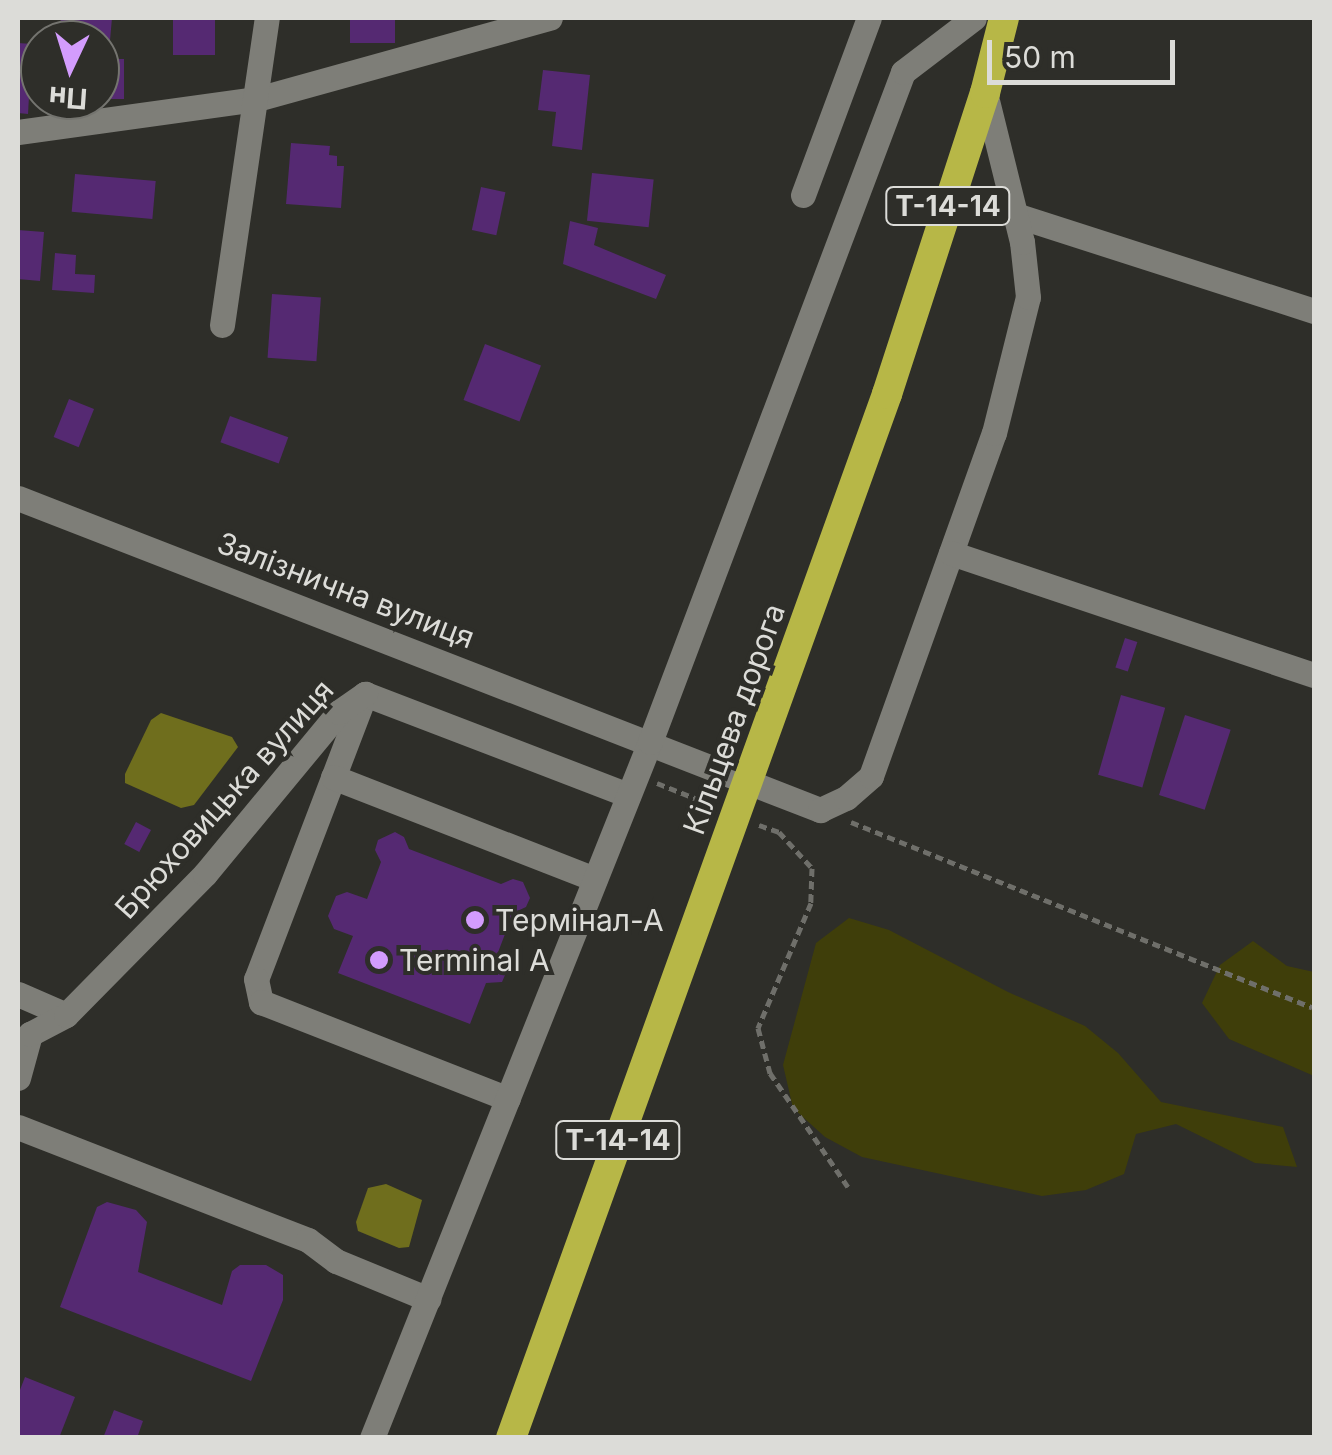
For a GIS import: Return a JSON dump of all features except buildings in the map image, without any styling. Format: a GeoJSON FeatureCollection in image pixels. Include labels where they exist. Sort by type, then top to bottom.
{"type":"FeatureCollection","features":[{"type":"Feature","properties":{"kind":"highway","name":"Кільцева дорога"},"geometry":{"type":"LineString","coordinates":[[511,1438],[734,830],[887,394],[985,93],[1004,18]]}},
{"type":"Feature","properties":{"kind":"street"},"geometry":{"type":"LineString","coordinates":[[222,325],[266,18]]}},
{"type":"Feature","properties":{"kind":"street"},"geometry":{"type":"LineString","coordinates":[[18,132],[257,99],[550,18]]}},
{"type":"Feature","properties":{"kind":"street"},"geometry":{"type":"LineString","coordinates":[[803,195],[869,18]]}},
{"type":"Feature","properties":{"kind":"street"},"geometry":{"type":"LineString","coordinates":[[372,1438],[650,742],[903,72],[974,18]]}},
{"type":"Feature","properties":{"kind":"street"},"geometry":{"type":"LineString","coordinates":[[820,810],[846,798],[871,776],[994,433],[1028,297],[1015,214],[985,93]]}},
{"type":"Feature","properties":{"kind":"street"},"geometry":{"type":"LineString","coordinates":[[1015,214],[1314,311]]}},
{"type":"Feature","properties":{"kind":"street","name":"Залізнична вулиця"},"geometry":{"type":"LineString","coordinates":[[18,498],[820,810]]}},
{"type":"Feature","properties":{"kind":"street"},"geometry":{"type":"LineString","coordinates":[[950,553],[1314,675]]}},
{"type":"Feature","properties":{"kind":"street"},"geometry":{"type":"LineString","coordinates":[[508,1099],[261,1002],[256,978],[365,694],[632,785]]}},
{"type":"Feature","properties":{"kind":"street","name":"Брюховицька вулиця"},"geometry":{"type":"LineString","coordinates":[[18,1078],[24,1034],[66,1015],[205,874],[339,712],[365,694]]}},
{"type":"Feature","properties":{"kind":"street"},"geometry":{"type":"LineString","coordinates":[[333,777],[595,879]]}},
{"type":"Feature","properties":{"kind":"street"},"geometry":{"type":"LineString","coordinates":[[18,994],[66,1015]]}},
{"type":"Feature","properties":{"kind":"street"},"geometry":{"type":"LineString","coordinates":[[18,1127],[308,1240],[336,1261],[428,1299]]}},
{"type":"Feature","properties":{"kind":"path"},"geometry":{"type":"LineString","coordinates":[[632,785],[725,811]]}},
{"type":"Feature","properties":{"kind":"path"},"geometry":{"type":"LineString","coordinates":[[820,810],[1312,1007]]}},
{"type":"Feature","properties":{"kind":"path"},"geometry":{"type":"LineString","coordinates":[[734,830],[778,832],[812,868],[812,903],[758,1028],[770,1074],[848,1187]]}},
{"type":"Feature","properties":{"kind":"shaded area"},"geometry":{"type":"Polygon","coordinates":[[[161,713],[232,737],[238,747],[194,805],[181,808],[125,783],[125,774],[151,720],[161,713]]]}},
{"type":"Feature","properties":{"kind":"shaded area"},"geometry":{"type":"Polygon","coordinates":[[[849,918],[889,930],[1008,992],[1085,1026],[1118,1053],[1161,1102],[1283,1127],[1297,1167],[1255,1163],[1176,1124],[1136,1134],[1124,1174],[1086,1190],[1042,1196],[862,1157],[825,1137],[793,1108],[783,1065],[816,943],[849,918]]]}},
{"type":"Feature","properties":{"kind":"shaded area"},"geometry":{"type":"Polygon","coordinates":[[[1253,941],[1287,966],[1314,972],[1314,1076],[1229,1039],[1202,1003],[1220,965],[1253,941]]]}},
{"type":"Feature","properties":{"kind":"shaded area"},"geometry":{"type":"Polygon","coordinates":[[[386,1184],[422,1200],[409,1247],[399,1248],[358,1231],[356,1222],[368,1188],[386,1184]]]}},
{"type":"Feature","properties":{"kind":"place","name":"Термінал-А"},"geometry":{"type":"Point","coordinates":[475,920]}},
{"type":"Feature","properties":{"kind":"place","name":"Terminal A"},"geometry":{"type":"Point","coordinates":[379,960]}}]}
